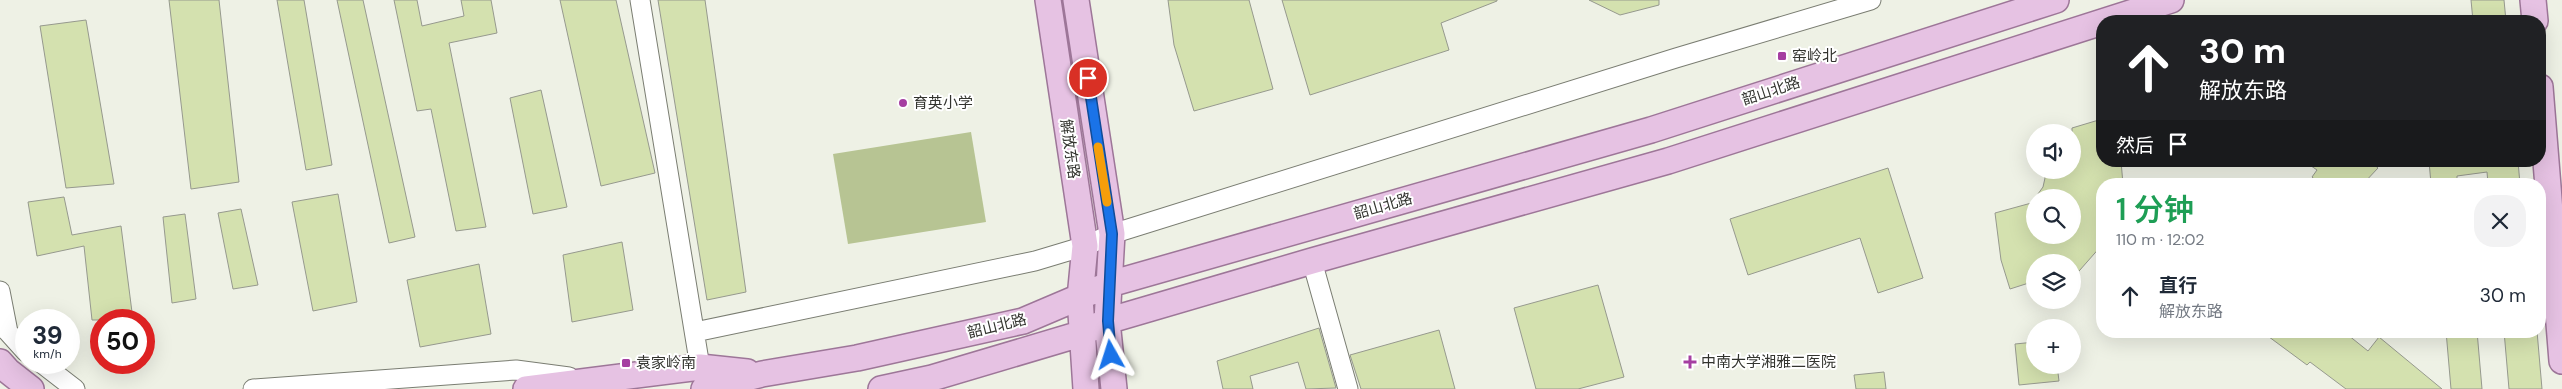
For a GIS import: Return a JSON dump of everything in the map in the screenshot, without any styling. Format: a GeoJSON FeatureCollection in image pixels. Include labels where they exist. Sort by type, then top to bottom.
{"type":"FeatureCollection","features":[{"type":"Feature","properties":{"kind":"main road","name":"解放东路"},"geometry":{"type":"LineString","coordinates":[[1048,0],[1085,246],[1080,298],[1080,334],[1086,389]]}},
{"type":"Feature","properties":{"kind":"main road","name":"解放东路"},"geometry":{"type":"LineString","coordinates":[[1076,0],[1112,234],[1108,321],[1114,389]]}},
{"type":"Feature","properties":{"kind":"main road","name":"韶山北路"},"geometry":{"type":"LineString","coordinates":[[526,389],[592,380],[702,378],[762,374],[857,358],[1023,321],[1110,284],[1651,130],[2056,0]]}},
{"type":"Feature","properties":{"kind":"main road","name":"韶山北路"},"geometry":{"type":"LineString","coordinates":[[2124,15],[2171,0]]}},
{"type":"Feature","properties":{"kind":"main road"},"geometry":{"type":"LineString","coordinates":[[2533,0],[2534,15]]}},
{"type":"Feature","properties":{"kind":"main road","name":"韶山北路"},"geometry":{"type":"LineString","coordinates":[[881,389],[932,383],[1080,334],[1108,321],[1312,261],[1668,161],[2096,24]]}},
{"type":"Feature","properties":{"kind":"main road"},"geometry":{"type":"LineString","coordinates":[[2546,162],[2562,361]]}},
{"type":"Feature","properties":{"kind":"main road"},"geometry":{"type":"LineString","coordinates":[[0,362],[8,371],[31,389]]}},
{"type":"Feature","properties":{"kind":"street"},"geometry":{"type":"LineString","coordinates":[[640,0],[702,378]]}},
{"type":"Feature","properties":{"kind":"street"},"geometry":{"type":"LineString","coordinates":[[695,332],[1035,261],[1085,246],[1112,234],[1667,61],[1871,0]]}},
{"type":"Feature","properties":{"kind":"street"},"geometry":{"type":"LineString","coordinates":[[1312,261],[1348,389]]}},
{"type":"Feature","properties":{"kind":"street"},"geometry":{"type":"LineString","coordinates":[[0,291],[4,333],[15,342]]}},
{"type":"Feature","properties":{"kind":"street"},"geometry":{"type":"LineString","coordinates":[[253,389],[516,370],[592,380]]}},
{"type":"Feature","properties":{"kind":"street"},"geometry":{"type":"LineString","coordinates":[[56,374],[75,389]]}},
{"type":"Feature","properties":{"kind":"green space"},"geometry":{"type":"Polygon","coordinates":[[[971,132],[986,222],[848,244],[833,154],[971,132]]]}},
{"type":"Feature","properties":{"kind":"building"},"geometry":{"type":"Polygon","coordinates":[[[169,0],[219,0],[239,182],[191,189],[169,0]]]}},
{"type":"Feature","properties":{"kind":"building"},"geometry":{"type":"Polygon","coordinates":[[[277,0],[304,0],[332,165],[306,170],[277,0]]]}},
{"type":"Feature","properties":{"kind":"building"},"geometry":{"type":"Polygon","coordinates":[[[337,0],[363,0],[415,237],[389,243],[337,0]]]}},
{"type":"Feature","properties":{"kind":"building"},"geometry":{"type":"Polygon","coordinates":[[[394,0],[417,0],[422,26],[464,16],[461,0],[491,0],[497,33],[449,43],[486,227],[456,231],[431,109],[417,111],[394,0]]]}},
{"type":"Feature","properties":{"kind":"building"},"geometry":{"type":"Polygon","coordinates":[[[560,0],[616,0],[655,173],[601,186],[560,0]]]}},
{"type":"Feature","properties":{"kind":"building"},"geometry":{"type":"Polygon","coordinates":[[[658,0],[705,0],[746,292],[707,300],[658,0]]]}},
{"type":"Feature","properties":{"kind":"building"},"geometry":{"type":"Polygon","coordinates":[[[1168,0],[1249,0],[1273,89],[1194,111],[1174,45],[1168,0]]]}},
{"type":"Feature","properties":{"kind":"building"},"geometry":{"type":"Polygon","coordinates":[[[1282,0],[1497,1],[1441,23],[1449,50],[1310,95],[1282,0]]]}},
{"type":"Feature","properties":{"kind":"building"},"geometry":{"type":"Polygon","coordinates":[[[1589,0],[1659,0],[1659,5],[1620,15],[1589,0]]]}},
{"type":"Feature","properties":{"kind":"building"},"geometry":{"type":"Polygon","coordinates":[[[2471,0],[2504,0],[2505,15],[2472,15],[2471,0]]]}},
{"type":"Feature","properties":{"kind":"building"},"geometry":{"type":"Polygon","coordinates":[[[86,20],[114,184],[66,188],[40,26],[86,20]]]}},
{"type":"Feature","properties":{"kind":"building"},"geometry":{"type":"Polygon","coordinates":[[[541,90],[567,207],[533,214],[510,98],[541,90]]]}},
{"type":"Feature","properties":{"kind":"building"},"geometry":{"type":"Polygon","coordinates":[[[2096,121],[2096,167],[2122,167],[2122,178],[2096,178],[2096,252],[2081,269],[2081,254],[2026,254],[2026,284],[2010,289],[2001,260],[1995,213],[2026,204],[2026,244],[2081,244],[2081,189],[2042,189],[2045,179],[2081,179],[2081,125],[2096,121]]]}},
{"type":"Feature","properties":{"kind":"building"},"geometry":{"type":"Polygon","coordinates":[[[2313,167],[2378,168],[2369,178],[2313,178],[2317,170],[2313,167]]]}},
{"type":"Feature","properties":{"kind":"building"},"geometry":{"type":"Polygon","coordinates":[[[2430,167],[2519,167],[2519,178],[2488,178],[2487,172],[2457,176],[2457,178],[2430,178],[2430,167]]]}},
{"type":"Feature","properties":{"kind":"building"},"geometry":{"type":"Polygon","coordinates":[[[1888,168],[1923,278],[1878,293],[1860,238],[1748,275],[1730,219],[1888,168]]]}},
{"type":"Feature","properties":{"kind":"building"},"geometry":{"type":"Polygon","coordinates":[[[338,194],[357,302],[313,311],[292,202],[338,194]]]}},
{"type":"Feature","properties":{"kind":"building"},"geometry":{"type":"Polygon","coordinates":[[[64,197],[72,235],[121,226],[132,309],[91,309],[84,246],[37,256],[28,202],[64,197]]]}},
{"type":"Feature","properties":{"kind":"building"},"geometry":{"type":"Polygon","coordinates":[[[241,209],[258,285],[233,289],[218,213],[241,209]]]}},
{"type":"Feature","properties":{"kind":"building"},"geometry":{"type":"Polygon","coordinates":[[[185,214],[196,299],[172,303],[163,217],[185,214]]]}},
{"type":"Feature","properties":{"kind":"building"},"geometry":{"type":"Polygon","coordinates":[[[622,242],[633,310],[572,322],[563,255],[622,242]]]}},
{"type":"Feature","properties":{"kind":"building"},"geometry":{"type":"Polygon","coordinates":[[[479,264],[491,334],[420,347],[407,280],[479,264]]]}},
{"type":"Feature","properties":{"kind":"building"},"geometry":{"type":"Polygon","coordinates":[[[1598,285],[1624,377],[1578,389],[1536,389],[1514,308],[1598,285]]]}},
{"type":"Feature","properties":{"kind":"building"},"geometry":{"type":"Polygon","coordinates":[[[1319,328],[1336,388],[1306,389],[1298,362],[1250,376],[1253,389],[1223,389],[1217,361],[1319,328]]]}},
{"type":"Feature","properties":{"kind":"building"},"geometry":{"type":"Polygon","coordinates":[[[1439,330],[1455,389],[1361,389],[1350,355],[1439,330]]]}},
{"type":"Feature","properties":{"kind":"building"},"geometry":{"type":"Polygon","coordinates":[[[2270,338],[2352,338],[2368,351],[2380,338],[2442,389],[2346,389],[2310,362],[2307,365],[2270,338]]]}},
{"type":"Feature","properties":{"kind":"building"},"geometry":{"type":"Polygon","coordinates":[[[2447,338],[2478,338],[2482,389],[2451,389],[2447,338]]]}},
{"type":"Feature","properties":{"kind":"building"},"geometry":{"type":"Polygon","coordinates":[[[2505,338],[2538,338],[2542,389],[2509,389],[2505,338]]]}},
{"type":"Feature","properties":{"kind":"building"},"geometry":{"type":"Polygon","coordinates":[[[2026,343],[2026,374],[2058,374],[2059,381],[2019,385],[2015,344],[2026,343]]]}},
{"type":"Feature","properties":{"kind":"building"},"geometry":{"type":"Polygon","coordinates":[[[1884,372],[1886,389],[1856,389],[1854,375],[1884,372]]]}},
{"type":"Feature","properties":{"kind":"slow traffic"},"geometry":{"type":"LineString","coordinates":[[1098,147],[1107,202]]}},
{"type":"Feature","properties":{"kind":"place","name":"窑岭北"},"geometry":{"type":"Point","coordinates":[1782,56]}},
{"type":"Feature","properties":{"kind":"place","name":"育英小学"},"geometry":{"type":"Point","coordinates":[903,103]}},
{"type":"Feature","properties":{"kind":"place","name":"中南大学湘雅二医院"},"geometry":{"type":"Point","coordinates":[1690,362]}},
{"type":"Feature","properties":{"kind":"place","name":"袁家岭南"},"geometry":{"type":"Point","coordinates":[626,363]}},
{"type":"Feature","properties":{"kind":"route"},"geometry":{"type":"LineString","coordinates":[[1088,78],[1112,234],[1108,321],[1111,355]]}}]}
